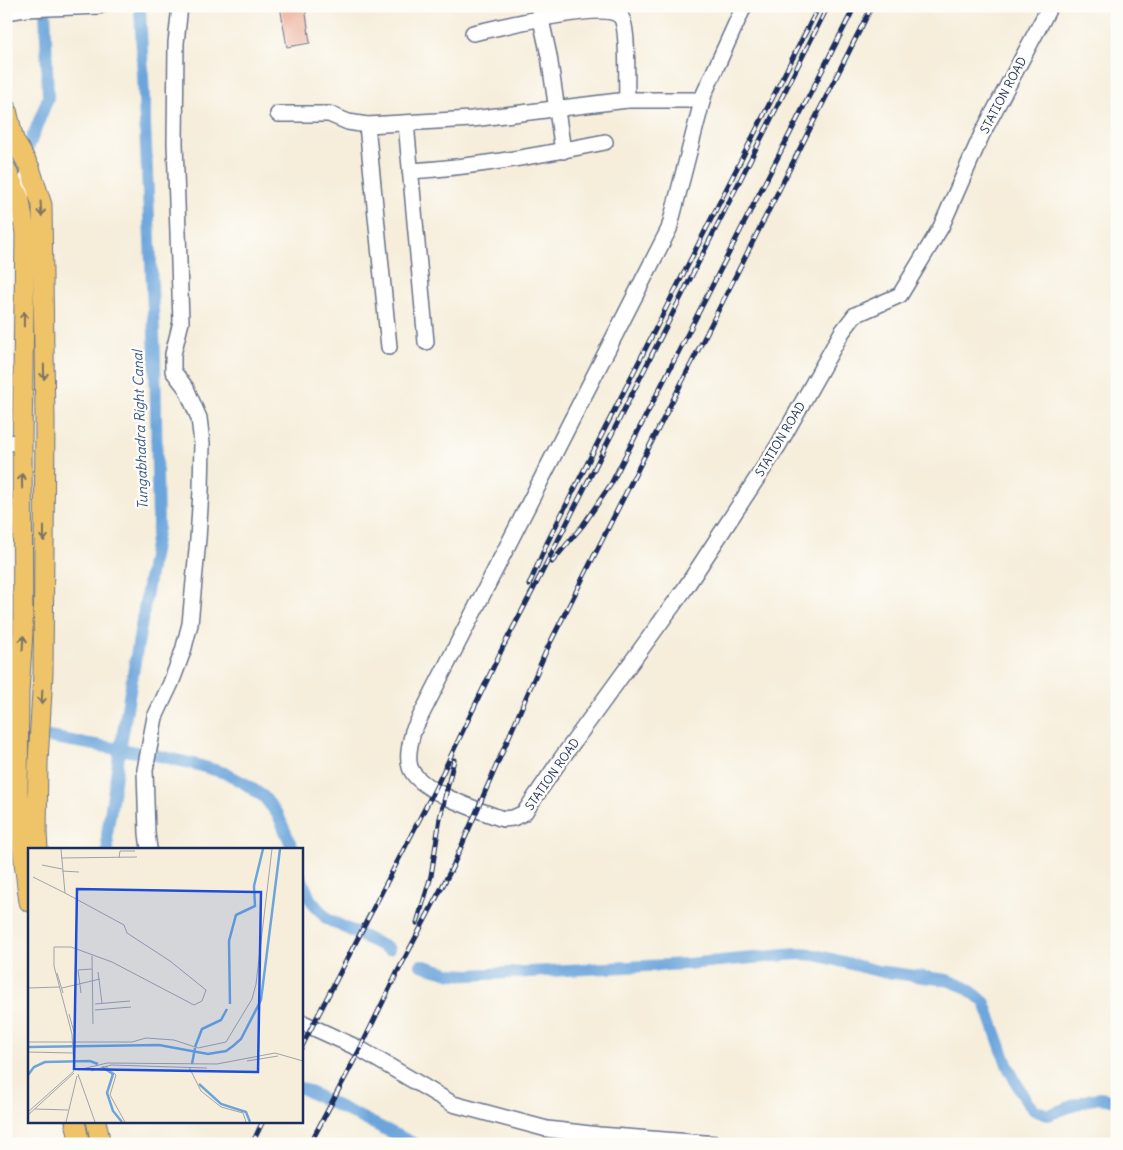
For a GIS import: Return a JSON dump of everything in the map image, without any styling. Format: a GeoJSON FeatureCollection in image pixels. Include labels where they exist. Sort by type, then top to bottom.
{"type":"FeatureCollection","features":[{"type":"Feature","properties":{"kind":"main road"},"geometry":{"type":"LineString","coordinates":[[6,106],[14,140],[29,165],[42,205],[45,422],[43,672],[38,762],[38,848]]}},
{"type":"Feature","properties":{"kind":"main road"},"geometry":{"type":"LineString","coordinates":[[6,169],[18,194],[25,234],[14,443],[23,632],[13,692],[13,716],[23,854],[28,894]]}},
{"type":"Feature","properties":{"kind":"main road"},"geometry":{"type":"LineString","coordinates":[[75,1122],[80,1144]]}},
{"type":"Feature","properties":{"kind":"main road"},"geometry":{"type":"LineString","coordinates":[[96,1122],[101,1144]]}},
{"type":"Feature","properties":{"kind":"street"},"geometry":{"type":"LineString","coordinates":[[6,12],[25,9],[99,6]]}},
{"type":"Feature","properties":{"kind":"street"},"geometry":{"type":"LineString","coordinates":[[149,848],[145,770],[155,717],[171,683],[190,624],[201,492],[202,444],[199,418],[186,388],[174,371],[173,362],[174,348],[181,322],[175,143],[176,43],[180,6]]}},
{"type":"Feature","properties":{"kind":"street","name":"STATION ROAD"},"geometry":{"type":"LineString","coordinates":[[744,6],[702,100],[669,229],[413,731],[409,744],[409,761],[413,773],[434,791],[503,819],[513,818],[524,813],[684,590],[778,446],[842,332],[855,315],[900,295],[941,227],[982,134],[1050,6]]}},
{"type":"Feature","properties":{"kind":"street"},"geometry":{"type":"LineString","coordinates":[[473,33],[539,12],[592,8],[618,14],[622,18],[625,31],[627,100]]}},
{"type":"Feature","properties":{"kind":"street"},"geometry":{"type":"LineString","coordinates":[[539,12],[549,56],[562,151]]}},
{"type":"Feature","properties":{"kind":"street"},"geometry":{"type":"LineString","coordinates":[[278,114],[329,114],[348,122],[367,125],[472,119],[627,100],[702,100]]}},
{"type":"Feature","properties":{"kind":"street"},"geometry":{"type":"LineString","coordinates":[[406,123],[426,342]]}},
{"type":"Feature","properties":{"kind":"street"},"geometry":{"type":"LineString","coordinates":[[367,125],[389,346]]}},
{"type":"Feature","properties":{"kind":"street"},"geometry":{"type":"LineString","coordinates":[[410,171],[445,169],[511,160],[606,142]]}},
{"type":"Feature","properties":{"kind":"street"},"geometry":{"type":"LineString","coordinates":[[6,221],[29,165]]}},
{"type":"Feature","properties":{"kind":"street"},"geometry":{"type":"LineString","coordinates":[[302,1022],[360,1050],[453,1104],[489,1112],[547,1129],[717,1144]]}},
{"type":"Feature","properties":{"kind":"building"},"geometry":{"type":"Polygon","coordinates":[[[280,6],[305,6],[310,43],[287,47],[280,6]]]}},
{"type":"Feature","properties":{"kind":"waterway"},"geometry":{"type":"LineString","coordinates":[[7,181],[25,156],[48,98],[45,6]]}},
{"type":"Feature","properties":{"kind":"waterway","name":"Tungabhadra Right Canal"},"geometry":{"type":"LineString","coordinates":[[108,848],[107,834],[120,750],[158,527],[155,357],[140,6]]}},
{"type":"Feature","properties":{"kind":"waterway"},"geometry":{"type":"LineString","coordinates":[[43,736],[142,753]]}},
{"type":"Feature","properties":{"kind":"waterway"},"geometry":{"type":"LineString","coordinates":[[151,754],[225,773],[244,783],[264,797],[278,815],[293,848]]}},
{"type":"Feature","properties":{"kind":"waterway"},"geometry":{"type":"LineString","coordinates":[[302,879],[310,899],[327,919],[389,949]]}},
{"type":"Feature","properties":{"kind":"waterway"},"geometry":{"type":"LineString","coordinates":[[421,965],[452,974],[469,975],[686,964],[797,954],[816,955],[878,971],[947,980],[965,987],[985,1003],[1008,1067],[1026,1101],[1034,1110],[1048,1115],[1088,1100],[1100,1098],[1117,1101]]}},
{"type":"Feature","properties":{"kind":"waterway","name":"Tungabhadra Right Canal"},"geometry":{"type":"LineString","coordinates":[[302,1088],[415,1144]]}},
{"type":"Feature","properties":{"kind":"railway"},"geometry":{"type":"LineString","coordinates":[[529,585],[547,543],[819,6]]}},
{"type":"Feature","properties":{"kind":"railway"},"geometry":{"type":"LineString","coordinates":[[302,1046],[434,791],[503,647],[828,6]]}},
{"type":"Feature","properties":{"kind":"railway"},"geometry":{"type":"LineString","coordinates":[[552,562],[583,525],[611,484],[855,6]]}},
{"type":"Feature","properties":{"kind":"railway"},"geometry":{"type":"LineString","coordinates":[[310,1144],[452,868],[547,649],[872,6]]}},
{"type":"Feature","properties":{"kind":"railway"},"geometry":{"type":"LineString","coordinates":[[417,923],[431,876],[440,818],[454,760]]}},
{"type":"Feature","properties":{"kind":"railway"},"geometry":{"type":"LineString","coordinates":[[252,1144],[263,1122]]}}]}
